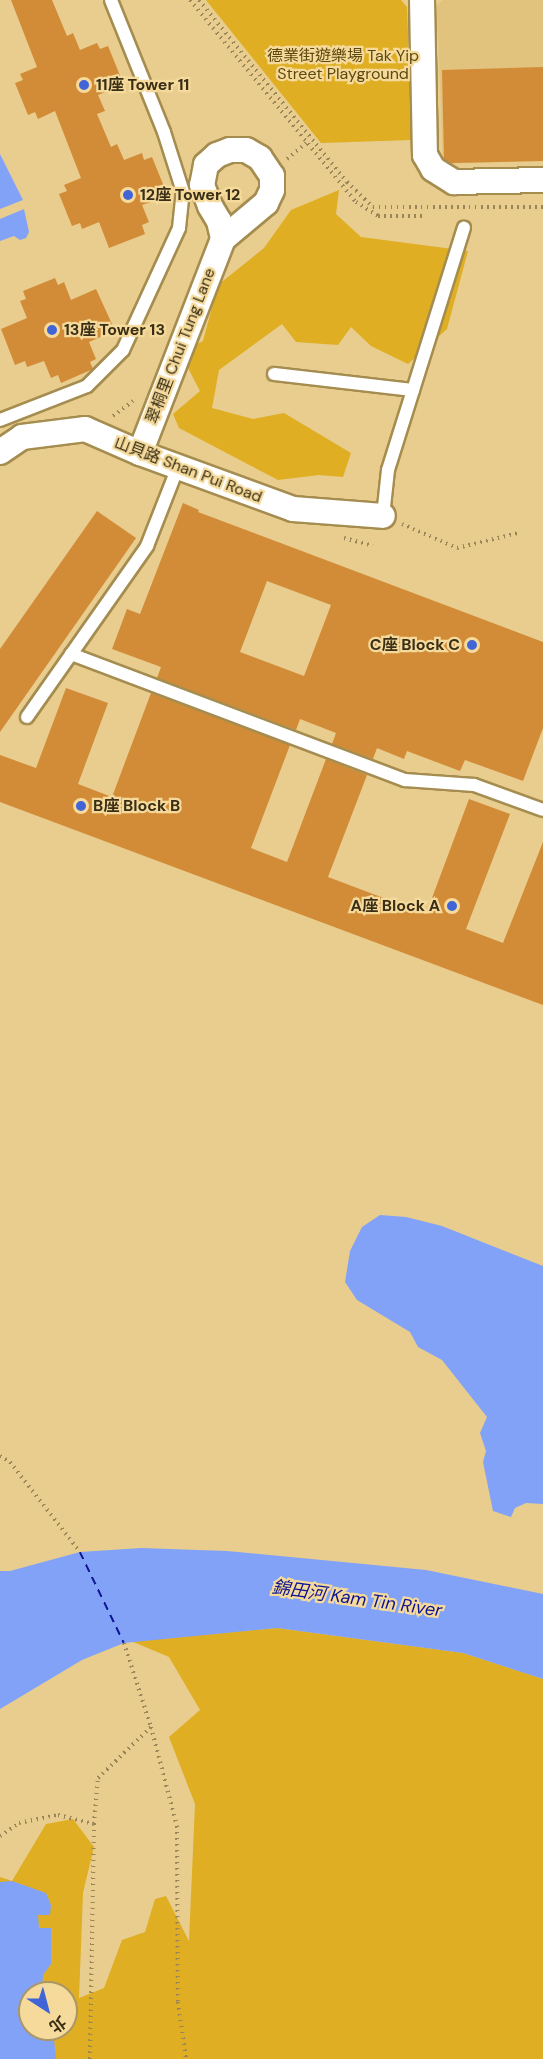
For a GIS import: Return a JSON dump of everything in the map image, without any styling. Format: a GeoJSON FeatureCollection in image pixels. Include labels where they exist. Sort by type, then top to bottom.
{"type":"FeatureCollection","features":[{"type":"Feature","properties":{"kind":"street"},"geometry":{"type":"LineString","coordinates":[[422,0],[425,155],[433,170],[454,182],[543,180]]}},
{"type":"Feature","properties":{"kind":"street","name":"翠桐里 Chui Tung Lane"},"geometry":{"type":"LineString","coordinates":[[140,453],[223,238]]}},
{"type":"Feature","properties":{"kind":"street","name":"山貝路 Shan Pui Road"},"geometry":{"type":"LineString","coordinates":[[0,452],[22,437],[85,429],[140,453],[293,510],[383,516]]}},
{"type":"Feature","properties":{"kind":"lane"},"geometry":{"type":"LineString","coordinates":[[0,420],[87,386],[123,350],[179,228],[183,192],[164,132],[111,0]]}},
{"type":"Feature","properties":{"kind":"lane"},"geometry":{"type":"LineString","coordinates":[[383,516],[388,470],[464,228]]}},
{"type":"Feature","properties":{"kind":"lane"},"geometry":{"type":"LineString","coordinates":[[274,374],[413,390]]}},
{"type":"Feature","properties":{"kind":"lane"},"geometry":{"type":"LineString","coordinates":[[27,717],[147,546],[178,467]]}},
{"type":"Feature","properties":{"kind":"lane"},"geometry":{"type":"LineString","coordinates":[[71,654],[405,780],[474,785],[543,810]]}},
{"type":"Feature","properties":{"kind":"path"},"geometry":{"type":"LineString","coordinates":[[190,0],[343,188],[367,210],[378,216],[423,216]]}},
{"type":"Feature","properties":{"kind":"path"},"geometry":{"type":"LineString","coordinates":[[199,0],[361,198],[379,209],[543,207]]}},
{"type":"Feature","properties":{"kind":"path"},"geometry":{"type":"LineString","coordinates":[[282,164],[306,143]]}},
{"type":"Feature","properties":{"kind":"path"},"geometry":{"type":"LineString","coordinates":[[383,516],[456,548],[518,533]]}},
{"type":"Feature","properties":{"kind":"path"},"geometry":{"type":"LineString","coordinates":[[0,1456],[10,1462],[80,1552]]}},
{"type":"Feature","properties":{"kind":"path"},"geometry":{"type":"LineString","coordinates":[[124,1643],[151,1727],[177,1826],[178,2002],[186,2059]]}},
{"type":"Feature","properties":{"kind":"path"},"geometry":{"type":"LineString","coordinates":[[90,2059],[94,1824],[98,1778],[151,1727]]}},
{"type":"Feature","properties":{"kind":"path"},"geometry":{"type":"LineString","coordinates":[[0,1836],[19,1823],[58,1815],[94,1824]]}},
{"type":"Feature","properties":{"kind":"shaded area"},"geometry":{"type":"Polygon","coordinates":[[[443,0],[543,0],[543,161],[443,164],[437,5],[443,0]]]}},
{"type":"Feature","properties":{"kind":"green space","name":"德業街遊樂場 Tak Yip Street Playground"},"geometry":{"type":"Polygon","coordinates":[[[206,0],[401,0],[407,7],[412,140],[321,143],[206,0]]]}},
{"type":"Feature","properties":{"kind":"green space"},"geometry":{"type":"Polygon","coordinates":[[[339,190],[336,214],[361,237],[468,251],[447,329],[408,364],[371,346],[351,327],[338,345],[296,342],[282,324],[219,370],[212,408],[253,419],[284,413],[351,453],[343,477],[319,475],[278,480],[179,428],[173,414],[200,391],[188,368],[187,349],[203,341],[218,285],[264,248],[291,210],[339,190]]]}},
{"type":"Feature","properties":{"kind":"green space"},"geometry":{"type":"Polygon","coordinates":[[[277,1628],[463,1653],[543,1679],[543,2059],[0,2059],[0,1877],[12,1881],[46,1824],[73,1819],[94,1847],[83,1893],[79,1998],[104,1988],[122,1940],[145,1932],[155,1899],[166,1896],[189,1941],[195,1804],[169,1737],[200,1710],[169,1657],[131,1641],[277,1628]]]}},
{"type":"Feature","properties":{"kind":"water"},"geometry":{"type":"Polygon","coordinates":[[[0,154],[23,200],[0,209],[0,154]]]}},
{"type":"Feature","properties":{"kind":"water"},"geometry":{"type":"Polygon","coordinates":[[[24,209],[29,232],[26,238],[20,240],[14,236],[0,241],[0,219],[24,209]]]}},
{"type":"Feature","properties":{"kind":"water"},"geometry":{"type":"Polygon","coordinates":[[[380,1215],[406,1217],[442,1226],[543,1266],[543,1504],[526,1503],[515,1508],[511,1517],[493,1511],[483,1462],[486,1451],[480,1433],[487,1417],[442,1360],[418,1347],[410,1332],[357,1300],[345,1282],[350,1251],[362,1227],[380,1215]]]}},
{"type":"Feature","properties":{"kind":"water","name":"錦田河 Kam Tin River"},"geometry":{"type":"Polygon","coordinates":[[[141,1548],[227,1551],[426,1570],[543,1594],[543,1679],[463,1653],[277,1628],[124,1643],[82,1660],[0,1709],[0,1571],[10,1571],[80,1552],[141,1548]]]}},
{"type":"Feature","properties":{"kind":"water"},"geometry":{"type":"Polygon","coordinates":[[[12,1881],[46,1893],[51,1905],[50,1915],[38,1915],[39,1928],[51,1928],[51,1964],[43,1975],[43,1981],[18,1981],[18,2041],[54,2041],[56,2059],[0,2059],[0,1882],[12,1881]]]}},
{"type":"Feature","properties":{"kind":"building"},"geometry":{"type":"Polygon","coordinates":[[[11,0],[52,0],[67,36],[73,33],[80,50],[97,43],[100,49],[108,46],[121,78],[113,81],[115,88],[98,95],[105,111],[97,114],[111,147],[117,144],[124,160],[142,153],[144,160],[152,157],[165,189],[157,192],[160,199],[142,205],[149,222],[142,225],[145,234],[109,248],[99,222],[82,229],[80,223],[72,226],[59,194],[67,191],[64,185],[81,178],[55,111],[38,119],[35,112],[28,115],[15,83],[23,80],[20,74],[37,67],[11,0]]]}},
{"type":"Feature","properties":{"kind":"building"},"geometry":{"type":"Polygon","coordinates":[[[543,67],[543,161],[451,163],[444,159],[442,70],[543,67]]]}},
{"type":"Feature","properties":{"kind":"building","name":"13座 Tower 13"},"geometry":{"type":"Polygon","coordinates":[[[55,278],[58,285],[64,282],[71,300],[96,289],[112,324],[103,328],[105,335],[89,342],[96,359],[90,362],[93,369],[61,383],[58,375],[51,378],[44,361],[27,367],[25,361],[15,365],[1,329],[27,318],[20,301],[26,299],[23,291],[55,278]]]}},
{"type":"Feature","properties":{"kind":"building","name":"C座 Block C"},"geometry":{"type":"Polygon","coordinates":[[[183,503],[199,510],[198,512],[543,642],[543,728],[523,781],[465,760],[460,771],[407,751],[404,759],[377,748],[373,759],[332,744],[336,733],[300,719],[296,730],[157,678],[161,667],[112,649],[127,609],[140,614],[183,503]],[[267,581],[240,652],[304,676],[331,605],[267,581]]]}},
{"type":"Feature","properties":{"kind":"building"},"geometry":{"type":"Polygon","coordinates":[[[97,511],[136,538],[0,732],[0,649],[97,511]]]}},
{"type":"Feature","properties":{"kind":"building"},"geometry":{"type":"Polygon","coordinates":[[[66,688],[108,703],[78,784],[112,797],[151,693],[290,745],[251,848],[287,862],[326,759],[367,775],[328,877],[426,914],[469,799],[510,814],[466,929],[503,943],[543,842],[543,1005],[0,802],[0,755],[36,768],[66,688]]]}},
{"type":"Feature","properties":{"kind":"ferry route"},"geometry":{"type":"LineString","coordinates":[[80,1552],[124,1643]]}},
{"type":"Feature","properties":{"kind":"place","name":"11座 Tower 11"},"geometry":{"type":"Point","coordinates":[84,85]}},
{"type":"Feature","properties":{"kind":"place","name":"12座 Tower 12"},"geometry":{"type":"Point","coordinates":[128,195]}},
{"type":"Feature","properties":{"kind":"place","name":"13座 Tower 13"},"geometry":{"type":"Point","coordinates":[52,330]}},
{"type":"Feature","properties":{"kind":"place","name":"C座 Block C"},"geometry":{"type":"Point","coordinates":[472,645]}},
{"type":"Feature","properties":{"kind":"place","name":"B座 Block B"},"geometry":{"type":"Point","coordinates":[81,806]}},
{"type":"Feature","properties":{"kind":"place","name":"A座 Block A"},"geometry":{"type":"Point","coordinates":[452,906]}}]}
